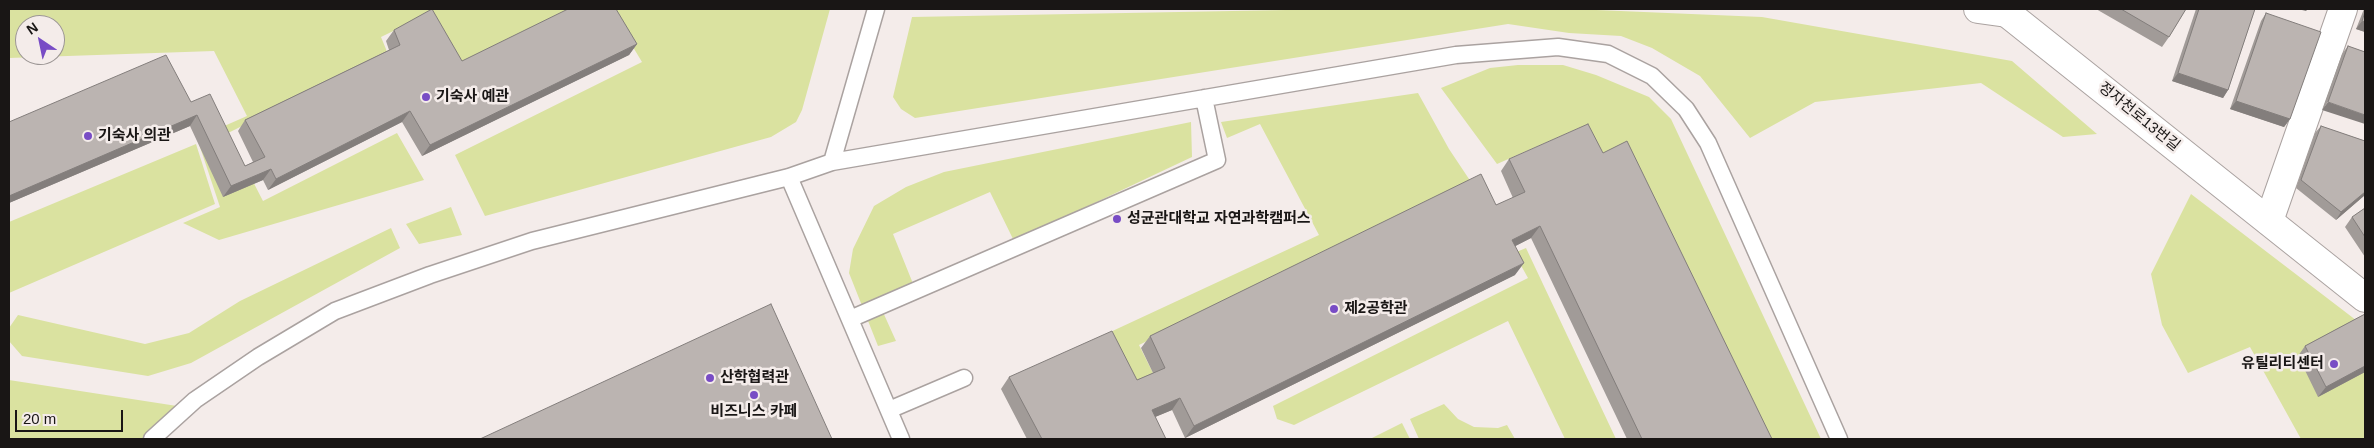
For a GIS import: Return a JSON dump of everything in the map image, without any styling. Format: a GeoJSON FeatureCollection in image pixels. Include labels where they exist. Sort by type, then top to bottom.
{"type":"FeatureCollection","features":[{"type":"Feature","properties":{"kind":"street"},"geometry":{"type":"LineString","coordinates":[[1978,9],[2006,10]]}},
{"type":"Feature","properties":{"kind":"street"},"geometry":{"type":"LineString","coordinates":[[2269,221],[2343,9]]}},
{"type":"Feature","properties":{"kind":"street","name":"정자천로13번길"},"geometry":{"type":"LineString","coordinates":[[2006,10],[2365,298]]}},
{"type":"Feature","properties":{"kind":"lane"},"geometry":{"type":"LineString","coordinates":[[832,162],[876,9]]}},
{"type":"Feature","properties":{"kind":"lane"},"geometry":{"type":"LineString","coordinates":[[152,439],[195,400],[258,357],[335,311],[430,275],[532,241],[789,177],[832,162],[1456,55],[1549,48],[1608,54],[1652,76],[1686,109],[1708,143],[1839,439]]}},
{"type":"Feature","properties":{"kind":"lane"},"geometry":{"type":"LineString","coordinates":[[850,319],[1217,160],[1204,98]]}},
{"type":"Feature","properties":{"kind":"lane"},"geometry":{"type":"LineString","coordinates":[[789,177],[902,439]]}},
{"type":"Feature","properties":{"kind":"lane"},"geometry":{"type":"LineString","coordinates":[[889,410],[964,378]]}},
{"type":"Feature","properties":{"kind":"green space"},"geometry":{"type":"Polygon","coordinates":[[[9,9],[572,9],[455,67],[426,15],[381,37],[388,54],[228,133],[263,201],[397,133],[424,180],[219,240],[183,223],[220,207],[197,138],[247,116],[214,51],[65,56],[65,15],[15,15],[15,58],[9,58],[9,9]]]}},
{"type":"Feature","properties":{"kind":"green space"},"geometry":{"type":"Polygon","coordinates":[[[610,9],[830,9],[802,110],[796,122],[771,137],[485,216],[455,155],[642,62],[610,9]]]}},
{"type":"Feature","properties":{"kind":"green space"},"geometry":{"type":"Polygon","coordinates":[[[1339,9],[1573,9],[1762,17],[2012,61],[2097,134],[2063,137],[1981,83],[1815,102],[1750,138],[1700,76],[1652,48],[1621,36],[1569,33],[1508,24],[915,118],[901,109],[893,97],[912,17],[1339,9]]]}},
{"type":"Feature","properties":{"kind":"green space"},"geometry":{"type":"Polygon","coordinates":[[[1518,65],[1563,65],[1596,75],[1649,97],[1671,119],[1821,439],[1764,439],[1593,160],[1579,128],[1497,164],[1441,88],[1490,68],[1518,65]]]}},
{"type":"Feature","properties":{"kind":"green space"},"geometry":{"type":"Polygon","coordinates":[[[1418,93],[1449,149],[1471,182],[1139,345],[1155,377],[1130,386],[1106,334],[1319,235],[1260,124],[1227,138],[1221,122],[1418,93]]]}},
{"type":"Feature","properties":{"kind":"green space"},"geometry":{"type":"Polygon","coordinates":[[[1191,122],[1192,157],[1014,241],[990,192],[893,234],[918,296],[882,310],[896,341],[878,346],[849,273],[853,249],[874,206],[906,187],[944,172],[1191,122]]]}},
{"type":"Feature","properties":{"kind":"green space"},"geometry":{"type":"Polygon","coordinates":[[[196,144],[215,204],[9,293],[9,222],[196,144]]]}},
{"type":"Feature","properties":{"kind":"green space"},"geometry":{"type":"Polygon","coordinates":[[[2191,194],[2365,327],[2365,439],[2301,439],[2250,347],[2188,373],[2162,325],[2151,274],[2191,194]]]}},
{"type":"Feature","properties":{"kind":"green space"},"geometry":{"type":"Polygon","coordinates":[[[451,207],[462,235],[419,244],[406,224],[451,207]]]}},
{"type":"Feature","properties":{"kind":"green space"},"geometry":{"type":"Polygon","coordinates":[[[391,228],[400,248],[191,363],[148,376],[22,356],[9,341],[9,328],[18,315],[145,344],[189,333],[240,301],[391,228]]]}},
{"type":"Feature","properties":{"kind":"green space"},"geometry":{"type":"Polygon","coordinates":[[[1526,248],[1616,439],[1565,439],[1508,321],[1294,425],[1277,419],[1273,406],[1528,278],[1514,253],[1526,248]]]}},
{"type":"Feature","properties":{"kind":"green space"},"geometry":{"type":"Polygon","coordinates":[[[9,380],[177,406],[143,439],[9,439],[9,380]]]}},
{"type":"Feature","properties":{"kind":"green space"},"geometry":{"type":"Polygon","coordinates":[[[1444,404],[1458,419],[1474,427],[1498,428],[1507,425],[1515,439],[1419,439],[1410,419],[1444,404]]]}},
{"type":"Feature","properties":{"kind":"green space"},"geometry":{"type":"Polygon","coordinates":[[[1402,423],[1410,439],[1370,439],[1402,423]]]}},
{"type":"Feature","properties":{"kind":"building"},"geometry":{"type":"Polygon","coordinates":[[[432,9],[462,61],[568,9],[616,9],[637,44],[430,145],[410,111],[276,179],[271,169],[231,186],[197,115],[9,196],[9,122],[166,55],[191,102],[210,94],[245,166],[265,157],[245,120],[400,45],[394,30],[432,9]]]}},
{"type":"Feature","properties":{"kind":"building"},"geometry":{"type":"Polygon","coordinates":[[[2121,9],[2186,9],[2169,37],[2121,9]]]}},
{"type":"Feature","properties":{"kind":"building"},"geometry":{"type":"Polygon","coordinates":[[[2199,9],[2255,9],[2228,90],[2178,73],[2199,9]]]}},
{"type":"Feature","properties":{"kind":"building"},"geometry":{"type":"Polygon","coordinates":[[[2266,13],[2321,32],[2290,119],[2236,101],[2266,13]]]}},
{"type":"Feature","properties":{"kind":"building"},"geometry":{"type":"Polygon","coordinates":[[[2348,46],[2365,52],[2365,115],[2328,102],[2348,46]]]}},
{"type":"Feature","properties":{"kind":"building","name":"제2공학관"},"geometry":{"type":"Polygon","coordinates":[[[1588,124],[1603,153],[1627,141],[1772,439],[1642,439],[1540,226],[1512,240],[1524,263],[1194,426],[1180,398],[1152,410],[1166,439],[1042,439],[1009,377],[1112,331],[1137,380],[1165,368],[1150,336],[1481,174],[1496,205],[1525,192],[1509,159],[1588,124]]]}},
{"type":"Feature","properties":{"kind":"building"},"geometry":{"type":"Polygon","coordinates":[[[2321,126],[2365,141],[2365,192],[2341,212],[2301,180],[2321,126]]]}},
{"type":"Feature","properties":{"kind":"building"},"geometry":{"type":"Polygon","coordinates":[[[2365,208],[2365,237],[2352,217],[2365,208]]]}},
{"type":"Feature","properties":{"kind":"building","name":"산학협력관"},"geometry":{"type":"Polygon","coordinates":[[[771,304],[832,439],[480,439],[771,304]]]}},
{"type":"Feature","properties":{"kind":"building","name":"유틸리티센터"},"geometry":{"type":"Polygon","coordinates":[[[2365,314],[2365,366],[2326,387],[2305,346],[2365,314]]]}},
{"type":"Feature","properties":{"kind":"place","name":"기숙사 예관"},"geometry":{"type":"Point","coordinates":[426,97]}},
{"type":"Feature","properties":{"kind":"place","name":"기숙사 의관"},"geometry":{"type":"Point","coordinates":[88,136]}},
{"type":"Feature","properties":{"kind":"place","name":"성균관대학교 자연과학캠퍼스"},"geometry":{"type":"Point","coordinates":[1117,219]}},
{"type":"Feature","properties":{"kind":"place","name":"제2공학관"},"geometry":{"type":"Point","coordinates":[1334,309]}},
{"type":"Feature","properties":{"kind":"place","name":"유틸리티센터"},"geometry":{"type":"Point","coordinates":[2334,364]}},
{"type":"Feature","properties":{"kind":"place","name":"산학협력관"},"geometry":{"type":"Point","coordinates":[710,378]}},
{"type":"Feature","properties":{"kind":"place","name":"비즈니스 카페"},"geometry":{"type":"Point","coordinates":[754,395]}}]}
